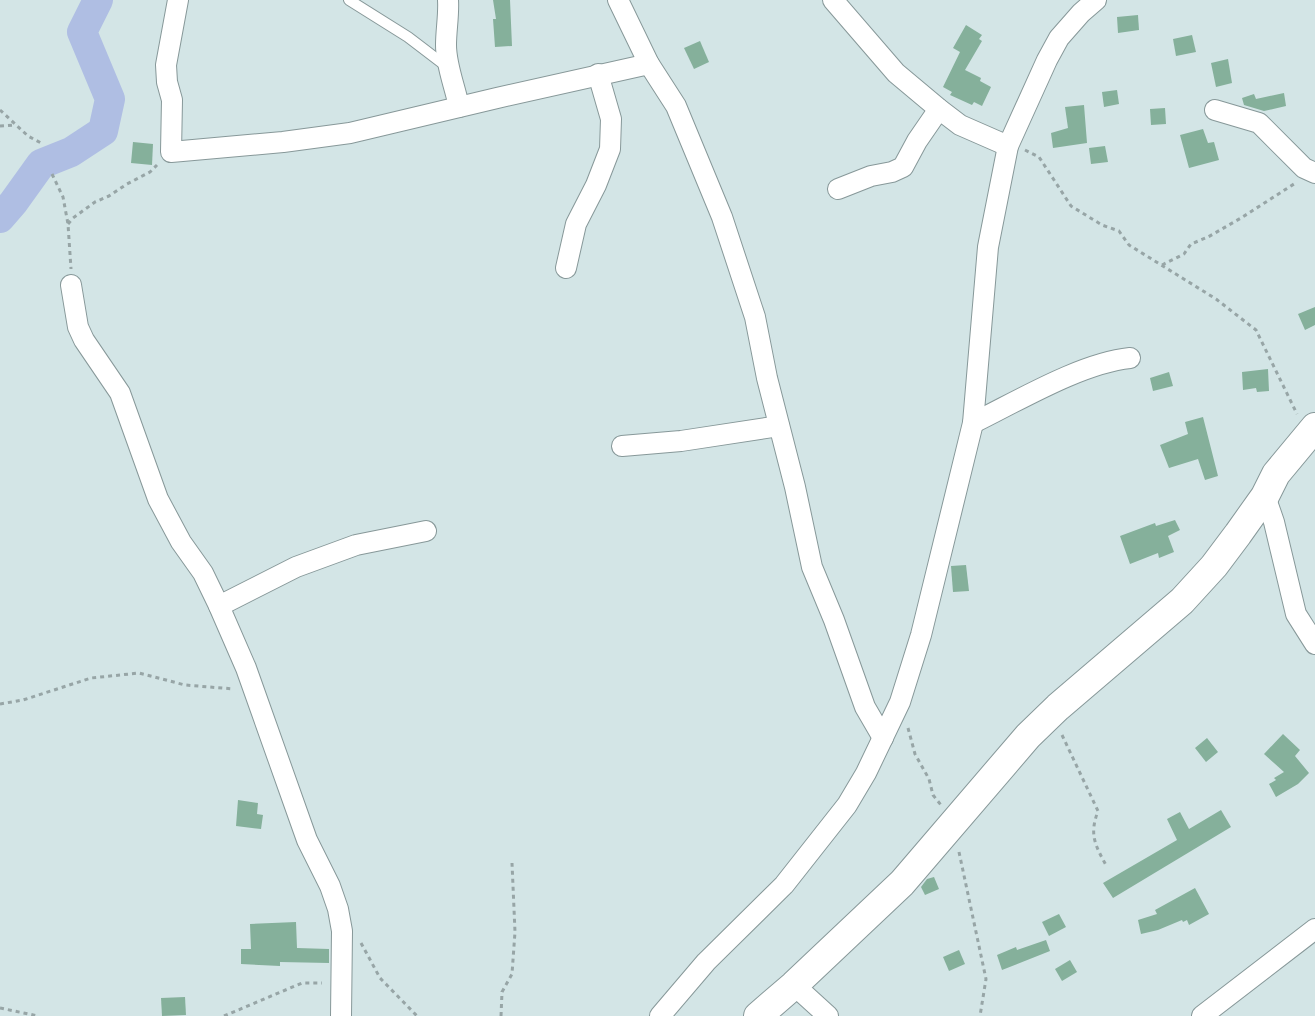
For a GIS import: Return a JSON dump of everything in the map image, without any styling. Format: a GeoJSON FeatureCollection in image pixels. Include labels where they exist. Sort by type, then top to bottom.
{"type":"FeatureCollection","features":[{"type":"Feature","properties":{"kind":"street"},"geometry":{"type":"LineString","coordinates":[[178,0],[166,65],[172,100],[171,152],[350,133],[649,64]]}},
{"type":"Feature","properties":{"kind":"street"},"geometry":{"type":"LineString","coordinates":[[448,0],[448,67],[459,107]]}},
{"type":"Feature","properties":{"kind":"street"},"geometry":{"type":"LineString","coordinates":[[618,0],[649,64],[676,106],[722,217],[755,317],[812,567],[865,707],[883,738]]}},
{"type":"Feature","properties":{"kind":"street"},"geometry":{"type":"LineString","coordinates":[[833,0],[896,73],[939,109],[960,125],[1008,146]]}},
{"type":"Feature","properties":{"kind":"street"},"geometry":{"type":"LineString","coordinates":[[660,1016],[706,962],[807,858],[847,805],[900,702],[921,635],[973,423],[988,247],[1008,146],[1059,38],[1096,0]]}},
{"type":"Feature","properties":{"kind":"street"},"geometry":{"type":"LineString","coordinates":[[566,268],[576,224],[610,149],[611,119],[598,74]]}},
{"type":"Feature","properties":{"kind":"street"},"geometry":{"type":"LineString","coordinates":[[838,189],[903,167],[939,109]]}},
{"type":"Feature","properties":{"kind":"street"},"geometry":{"type":"LineString","coordinates":[[1215,110],[1259,123],[1304,168],[1314,173]]}},
{"type":"Feature","properties":{"kind":"street"},"geometry":{"type":"LineString","coordinates":[[71,285],[78,327],[120,393],[158,499],[181,542],[203,573],[219,606],[246,668],[307,840],[330,886],[342,931],[341,1016]]}},
{"type":"Feature","properties":{"kind":"street"},"geometry":{"type":"LineString","coordinates":[[973,423],[1077,372],[1113,360],[1130,358]]}},
{"type":"Feature","properties":{"kind":"street"},"geometry":{"type":"LineString","coordinates":[[622,446],[681,441],[779,426]]}},
{"type":"Feature","properties":{"kind":"street"},"geometry":{"type":"LineString","coordinates":[[758,1016],[902,883],[1028,736],[1182,601],[1214,566],[1265,496],[1276,474],[1311,431]]}},
{"type":"Feature","properties":{"kind":"street"},"geometry":{"type":"LineString","coordinates":[[1265,496],[1296,614],[1315,644]]}},
{"type":"Feature","properties":{"kind":"street"},"geometry":{"type":"LineString","coordinates":[[219,606],[296,567],[356,545],[426,531]]}},
{"type":"Feature","properties":{"kind":"street"},"geometry":{"type":"LineString","coordinates":[[1202,1016],[1315,929]]}},
{"type":"Feature","properties":{"kind":"street"},"geometry":{"type":"LineString","coordinates":[[794,985],[828,1016]]}},
{"type":"Feature","properties":{"kind":"lane"},"geometry":{"type":"LineString","coordinates":[[349,0],[408,37],[448,67]]}},
{"type":"Feature","properties":{"kind":"path"},"geometry":{"type":"LineString","coordinates":[[0,110],[28,136],[43,144]]}},
{"type":"Feature","properties":{"kind":"path"},"geometry":{"type":"LineString","coordinates":[[0,126],[15,125]]}},
{"type":"Feature","properties":{"kind":"path"},"geometry":{"type":"LineString","coordinates":[[1008,146],[1020,147],[1039,157],[1071,206],[1102,225],[1119,231],[1129,245],[1216,299],[1256,330],[1311,431]]}},
{"type":"Feature","properties":{"kind":"path"},"geometry":{"type":"LineString","coordinates":[[68,224],[95,202],[150,172],[171,152]]}},
{"type":"Feature","properties":{"kind":"path"},"geometry":{"type":"LineString","coordinates":[[1162,265],[1184,254],[1191,244],[1241,218],[1314,173]]}},
{"type":"Feature","properties":{"kind":"path"},"geometry":{"type":"LineString","coordinates":[[52,174],[63,197],[68,224],[71,285]]}},
{"type":"Feature","properties":{"kind":"path"},"geometry":{"type":"LineString","coordinates":[[0,704],[23,700],[91,678],[139,673],[185,685],[253,692]]}},
{"type":"Feature","properties":{"kind":"path"},"geometry":{"type":"LineString","coordinates":[[1058,707],[1063,736],[1098,811],[1092,826],[1095,845],[1107,867]]}},
{"type":"Feature","properties":{"kind":"path"},"geometry":{"type":"LineString","coordinates":[[501,1016],[502,992],[512,974],[515,932],[512,863]]}},
{"type":"Feature","properties":{"kind":"path"},"geometry":{"type":"LineString","coordinates":[[342,931],[358,937],[380,978],[417,1016]]}},
{"type":"Feature","properties":{"kind":"path"},"geometry":{"type":"LineString","coordinates":[[224,1016],[302,983],[342,983]]}},
{"type":"Feature","properties":{"kind":"path"},"geometry":{"type":"LineString","coordinates":[[0,1008],[38,1016]]}},
{"type":"Feature","properties":{"kind":"building"},"geometry":{"type":"Polygon","coordinates":[[[493,0],[510,0],[512,46],[495,47],[493,0]]]}},
{"type":"Feature","properties":{"kind":"building"},"geometry":{"type":"Polygon","coordinates":[[[1138,15],[1139,30],[1118,33],[1117,17],[1138,15]]]}},
{"type":"Feature","properties":{"kind":"building"},"geometry":{"type":"Polygon","coordinates":[[[966,25],[982,35],[979,39],[982,41],[965,70],[991,87],[982,106],[950,95],[952,92],[943,87],[960,52],[953,48],[966,25]]]}},
{"type":"Feature","properties":{"kind":"building"},"geometry":{"type":"Polygon","coordinates":[[[1192,35],[1196,52],[1176,56],[1173,39],[1192,35]]]}},
{"type":"Feature","properties":{"kind":"building"},"geometry":{"type":"Polygon","coordinates":[[[700,41],[709,62],[694,69],[684,48],[700,41]]]}},
{"type":"Feature","properties":{"kind":"building"},"geometry":{"type":"Polygon","coordinates":[[[1228,59],[1232,83],[1216,87],[1211,63],[1228,59]]]}},
{"type":"Feature","properties":{"kind":"building"},"geometry":{"type":"Polygon","coordinates":[[[1117,90],[1119,104],[1104,107],[1102,92],[1117,90]]]}},
{"type":"Feature","properties":{"kind":"building"},"geometry":{"type":"Polygon","coordinates":[[[1284,93],[1286,106],[1264,111],[1244,105],[1242,98],[1254,94],[1256,99],[1284,93]]]}},
{"type":"Feature","properties":{"kind":"building"},"geometry":{"type":"Polygon","coordinates":[[[1084,105],[1087,143],[1053,148],[1051,133],[1068,128],[1065,107],[1084,105]]]}},
{"type":"Feature","properties":{"kind":"building"},"geometry":{"type":"Polygon","coordinates":[[[1165,108],[1166,124],[1151,125],[1150,109],[1165,108]]]}},
{"type":"Feature","properties":{"kind":"building"},"geometry":{"type":"Polygon","coordinates":[[[1203,129],[1208,143],[1214,142],[1219,160],[1189,168],[1180,135],[1203,129]]]}},
{"type":"Feature","properties":{"kind":"building"},"geometry":{"type":"Polygon","coordinates":[[[133,142],[153,144],[152,165],[131,163],[133,142]]]}},
{"type":"Feature","properties":{"kind":"building"},"geometry":{"type":"Polygon","coordinates":[[[1105,146],[1108,162],[1091,164],[1089,148],[1105,146]]]}},
{"type":"Feature","properties":{"kind":"building"},"geometry":{"type":"Polygon","coordinates":[[[1315,307],[1315,325],[1305,330],[1298,314],[1315,307]]]}},
{"type":"Feature","properties":{"kind":"building"},"geometry":{"type":"Polygon","coordinates":[[[1268,369],[1269,391],[1257,392],[1256,388],[1243,390],[1242,372],[1268,369]]]}},
{"type":"Feature","properties":{"kind":"building"},"geometry":{"type":"Polygon","coordinates":[[[1169,372],[1173,386],[1153,391],[1150,378],[1169,372]]]}},
{"type":"Feature","properties":{"kind":"building"},"geometry":{"type":"Polygon","coordinates":[[[1203,417],[1218,476],[1205,480],[1198,459],[1169,468],[1160,445],[1188,434],[1185,422],[1203,417]]]}},
{"type":"Feature","properties":{"kind":"building"},"geometry":{"type":"Polygon","coordinates":[[[1175,520],[1180,530],[1168,536],[1174,552],[1159,558],[1158,553],[1130,564],[1120,536],[1155,523],[1156,526],[1175,520]]]}},
{"type":"Feature","properties":{"kind":"building"},"geometry":{"type":"Polygon","coordinates":[[[966,565],[969,591],[953,592],[951,566],[966,565]]]}},
{"type":"Feature","properties":{"kind":"building"},"geometry":{"type":"Polygon","coordinates":[[[1283,734],[1300,750],[1295,756],[1309,773],[1298,784],[1276,797],[1269,784],[1284,772],[1264,754],[1283,734]]]}},
{"type":"Feature","properties":{"kind":"building"},"geometry":{"type":"Polygon","coordinates":[[[1207,738],[1218,752],[1206,762],[1195,748],[1207,738]]]}},
{"type":"Feature","properties":{"kind":"building"},"geometry":{"type":"Polygon","coordinates":[[[238,800],[258,803],[257,814],[263,815],[261,829],[236,826],[238,800]]]}},
{"type":"Feature","properties":{"kind":"building"},"geometry":{"type":"Polygon","coordinates":[[[1221,810],[1231,827],[1113,898],[1103,883],[1177,840],[1167,819],[1180,812],[1189,829],[1221,810]]]}},
{"type":"Feature","properties":{"kind":"building"},"geometry":{"type":"Polygon","coordinates":[[[934,877],[939,889],[925,895],[921,887],[927,879],[934,877]]]}},
{"type":"Feature","properties":{"kind":"building"},"geometry":{"type":"Polygon","coordinates":[[[1195,888],[1209,914],[1189,925],[1187,920],[1182,920],[1141,934],[1138,920],[1157,914],[1155,910],[1195,888]]]}},
{"type":"Feature","properties":{"kind":"building"},"geometry":{"type":"Polygon","coordinates":[[[1059,914],[1066,927],[1049,936],[1042,922],[1059,914]]]}},
{"type":"Feature","properties":{"kind":"building"},"geometry":{"type":"Polygon","coordinates":[[[296,922],[297,948],[329,949],[329,963],[280,962],[280,966],[241,964],[241,949],[251,949],[250,924],[296,922]]]}},
{"type":"Feature","properties":{"kind":"building"},"geometry":{"type":"Polygon","coordinates":[[[1046,940],[1050,951],[1002,970],[997,955],[1046,940]]]}},
{"type":"Feature","properties":{"kind":"building"},"geometry":{"type":"Polygon","coordinates":[[[959,950],[965,964],[949,971],[943,957],[959,950]]]}},
{"type":"Feature","properties":{"kind":"building"},"geometry":{"type":"Polygon","coordinates":[[[1070,960],[1077,972],[1062,981],[1055,969],[1070,960]]]}},
{"type":"Feature","properties":{"kind":"building"},"geometry":{"type":"Polygon","coordinates":[[[185,997],[186,1015],[162,1016],[161,998],[185,997]]]}},
{"type":"Feature","properties":{"kind":"waterway"},"geometry":{"type":"LineString","coordinates":[[0,218],[41,164],[71,152],[103,131],[110,99],[82,32],[98,0]]}}]}
